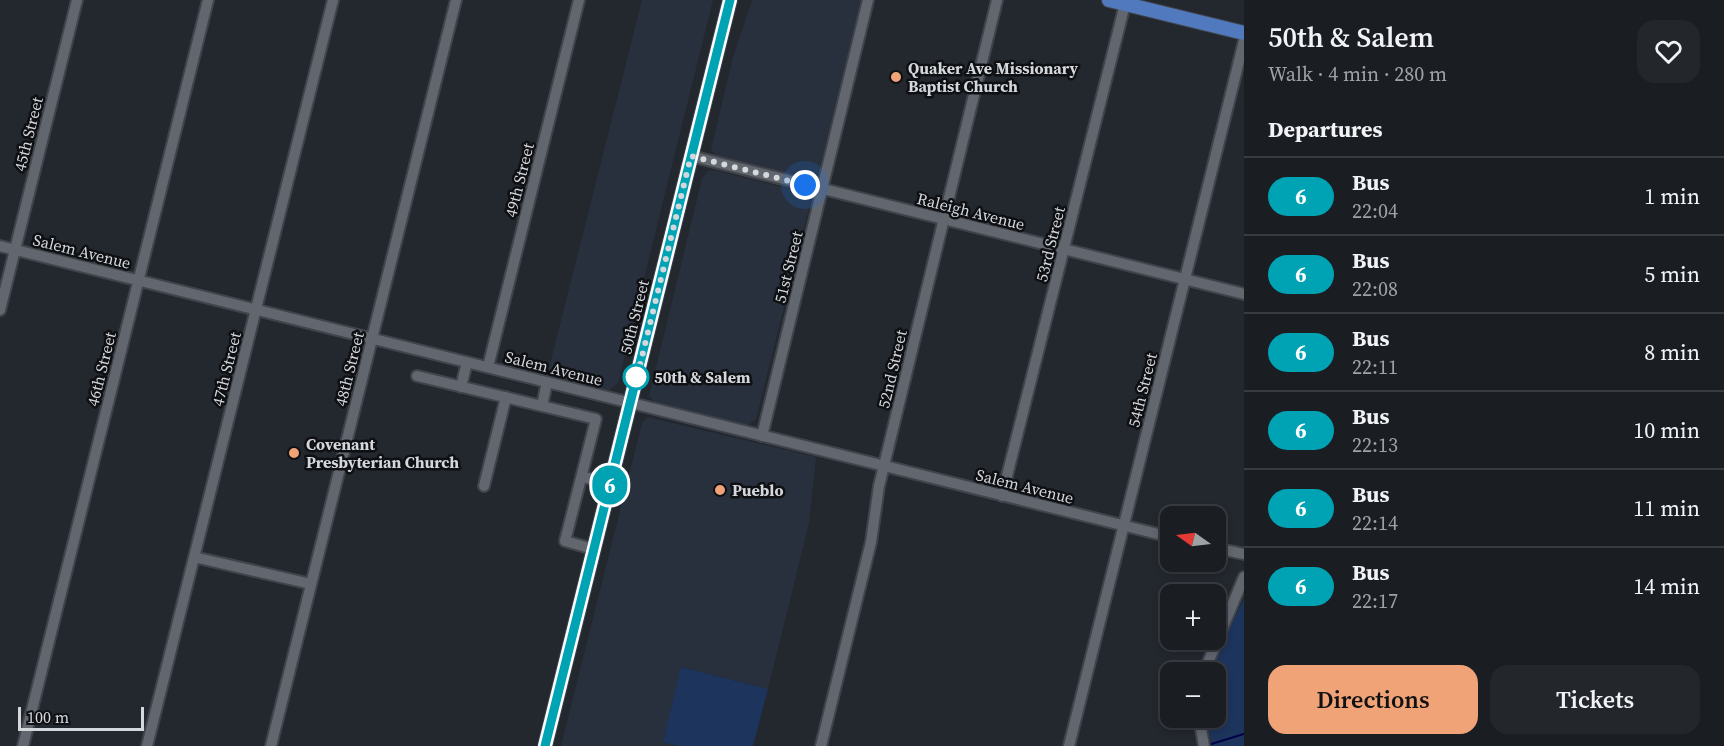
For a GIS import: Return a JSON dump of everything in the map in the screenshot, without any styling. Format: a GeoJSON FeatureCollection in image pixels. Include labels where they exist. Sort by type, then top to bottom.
{"type":"FeatureCollection","features":[{"type":"Feature","properties":{"kind":"main road","name":"50th Street"},"geometry":{"type":"LineString","coordinates":[[545,746],[730,0]]}},
{"type":"Feature","properties":{"kind":"main road"},"geometry":{"type":"LineString","coordinates":[[1109,0],[1125,2],[1244,33]]}},
{"type":"Feature","properties":{"kind":"street","name":"45th Street"},"geometry":{"type":"LineString","coordinates":[[0,310],[77,0]]}},
{"type":"Feature","properties":{"kind":"street","name":"46th Street"},"geometry":{"type":"LineString","coordinates":[[22,746],[208,0]]}},
{"type":"Feature","properties":{"kind":"street","name":"47th Street"},"geometry":{"type":"LineString","coordinates":[[147,746],[333,0]]}},
{"type":"Feature","properties":{"kind":"street","name":"48th Street"},"geometry":{"type":"LineString","coordinates":[[271,746],[456,0]]}},
{"type":"Feature","properties":{"kind":"street","name":"49th Street"},"geometry":{"type":"LineString","coordinates":[[488,367],[579,0]]}},
{"type":"Feature","properties":{"kind":"street","name":"51st Street"},"geometry":{"type":"LineString","coordinates":[[762,436],[868,0]]}},
{"type":"Feature","properties":{"kind":"street","name":"52nd Street"},"geometry":{"type":"LineString","coordinates":[[821,746],[871,542],[884,466],[942,219],[997,0]]}},
{"type":"Feature","properties":{"kind":"street","name":"53rd Street"},"geometry":{"type":"LineString","coordinates":[[1002,496],[1125,2]]}},
{"type":"Feature","properties":{"kind":"street","name":"54th Street"},"geometry":{"type":"LineString","coordinates":[[1069,746],[1244,40]]}},
{"type":"Feature","properties":{"kind":"street","name":"Raleigh Avenue"},"geometry":{"type":"LineString","coordinates":[[691,156],[1244,294]]}},
{"type":"Feature","properties":{"kind":"street","name":"Salem Avenue"},"geometry":{"type":"LineString","coordinates":[[0,246],[1160,535]]}},
{"type":"Feature","properties":{"kind":"street"},"geometry":{"type":"LineString","coordinates":[[461,387],[467,362]]}},
{"type":"Feature","properties":{"kind":"street"},"geometry":{"type":"LineString","coordinates":[[417,376],[597,419],[565,541],[593,549]]}},
{"type":"Feature","properties":{"kind":"street"},"geometry":{"type":"LineString","coordinates":[[542,406],[548,382]]}},
{"type":"Feature","properties":{"kind":"street"},"geometry":{"type":"LineString","coordinates":[[484,486],[506,398]]}},
{"type":"Feature","properties":{"kind":"street"},"geometry":{"type":"LineString","coordinates":[[583,477],[610,483]]}},
{"type":"Feature","properties":{"kind":"street"},"geometry":{"type":"LineString","coordinates":[[1226,550],[1244,554]]}},
{"type":"Feature","properties":{"kind":"street"},"geometry":{"type":"LineString","coordinates":[[194,557],[311,584]]}},
{"type":"Feature","properties":{"kind":"street"},"geometry":{"type":"LineString","coordinates":[[1208,662],[1244,577]]}},
{"type":"Feature","properties":{"kind":"street"},"geometry":{"type":"LineString","coordinates":[[1201,728],[1204,746]]}},
{"type":"Feature","properties":{"kind":"shaded area"},"geometry":{"type":"Polygon","coordinates":[[[642,0],[713,0],[618,383],[608,391],[547,376],[642,0]]]}},
{"type":"Feature","properties":{"kind":"shaded area"},"geometry":{"type":"Polygon","coordinates":[[[752,0],[861,0],[818,174],[812,179],[717,157],[711,150],[733,57],[752,0]]]}},
{"type":"Feature","properties":{"kind":"shaded area"},"geometry":{"type":"Polygon","coordinates":[[[714,170],[806,193],[811,200],[756,419],[748,425],[654,402],[649,396],[702,179],[708,171],[714,170]]]}},
{"type":"Feature","properties":{"kind":"shaded area"},"geometry":{"type":"Polygon","coordinates":[[[647,417],[816,457],[809,523],[768,689],[682,667],[663,742],[678,746],[561,746],[642,423],[647,417]]]}},
{"type":"Feature","properties":{"kind":"shaded area"},"geometry":{"type":"Polygon","coordinates":[[[1244,599],[1244,746],[1212,746],[1208,728],[1226,728],[1226,662],[1216,662],[1220,650],[1226,650],[1226,634],[1244,599]]]}},
{"type":"Feature","properties":{"kind":"shaded area"},"geometry":{"type":"Polygon","coordinates":[[[681,667],[768,689],[753,746],[678,746],[663,742],[681,667]]]}},
{"type":"Feature","properties":{"kind":"waterway"},"geometry":{"type":"LineString","coordinates":[[1208,745],[1244,734]]}},
{"type":"Feature","properties":{"kind":"bus line","name":"6"},"geometry":{"type":"LineString","coordinates":[[545,746],[730,0]]}},
{"type":"Feature","properties":{"kind":"place","name":"Quaker Ave Missionary Baptist Church"},"geometry":{"type":"Point","coordinates":[896,77]}},
{"type":"Feature","properties":{"kind":"place","name":"50th & Salem"},"geometry":{"type":"Point","coordinates":[636,377]}},
{"type":"Feature","properties":{"kind":"place","name":"Covenant Presbyterian Church"},"geometry":{"type":"Point","coordinates":[294,453]}},
{"type":"Feature","properties":{"kind":"place","name":"Pueblo"},"geometry":{"type":"Point","coordinates":[720,490]}},
{"type":"Feature","properties":{"kind":"route"},"geometry":{"type":"LineString","coordinates":[[636,377],[636,381],[691,156],[805,185]]}}]}
